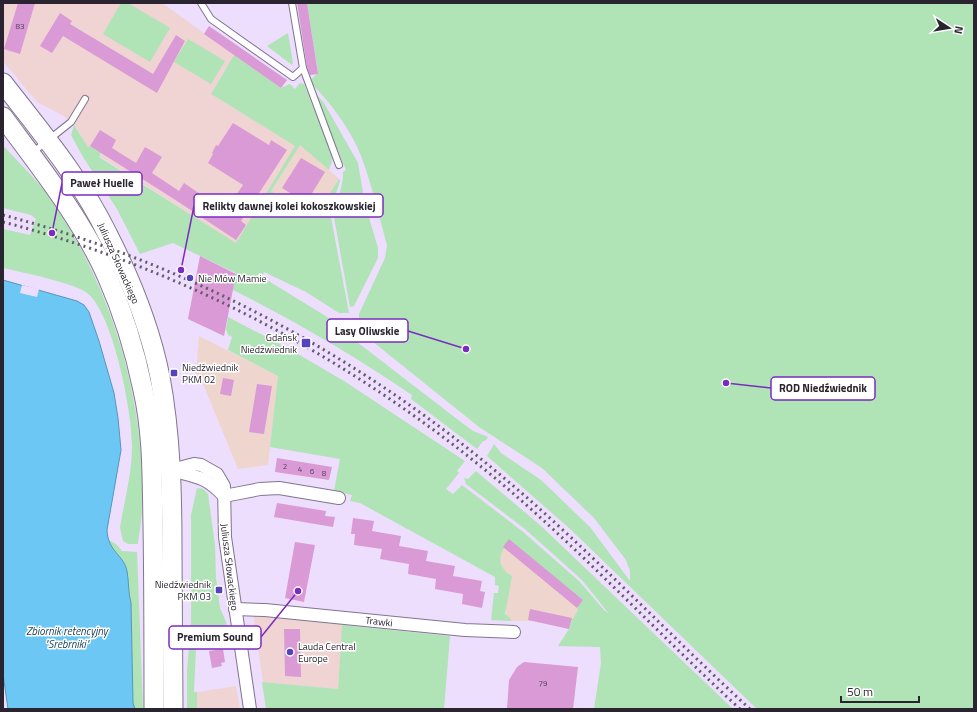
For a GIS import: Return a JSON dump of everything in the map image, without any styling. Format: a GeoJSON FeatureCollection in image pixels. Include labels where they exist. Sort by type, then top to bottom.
{"type":"FeatureCollection","features":[{"type":"Feature","properties":{"kind":"main road","name":"Juliusza Słowackiego"},"geometry":{"type":"LineString","coordinates":[[3,83],[48,140],[80,185],[108,234],[133,288],[151,340],[160,376],[167,424],[171,470],[173,709]]}},
{"type":"Feature","properties":{"kind":"main road","name":"Juliusza Słowackiego"},"geometry":{"type":"LineString","coordinates":[[3,117],[31,154],[73,215],[106,274],[123,315],[144,391],[152,470],[154,709]]}},
{"type":"Feature","properties":{"kind":"street"},"geometry":{"type":"LineString","coordinates":[[152,470],[171,470],[205,479],[213,484],[224,496],[260,489],[279,488],[339,498]]}},
{"type":"Feature","properties":{"kind":"street","name":"Juliusza Słowackiego"},"geometry":{"type":"LineString","coordinates":[[224,496],[225,537],[250,709]]}},
{"type":"Feature","properties":{"kind":"street","name":"Trawki"},"geometry":{"type":"LineString","coordinates":[[235,609],[265,610],[465,630],[518,633]]}},
{"type":"Feature","properties":{"kind":"lane"},"geometry":{"type":"LineString","coordinates":[[201,3],[211,19],[292,77],[303,68]]}},
{"type":"Feature","properties":{"kind":"lane"},"geometry":{"type":"LineString","coordinates":[[292,3],[303,68],[338,165]]}},
{"type":"Feature","properties":{"kind":"lane"},"geometry":{"type":"LineString","coordinates":[[31,154],[71,122],[85,99]]}},
{"type":"Feature","properties":{"kind":"shaded area"},"geometry":{"type":"Polygon","coordinates":[[[3,3],[158,3],[165,5],[234,55],[211,94],[296,146],[236,243],[99,156],[101,154],[88,148],[76,127],[71,122],[62,115],[37,102],[3,61],[3,3]]]}},
{"type":"Feature","properties":{"kind":"shaded area"},"geometry":{"type":"Polygon","coordinates":[[[300,144],[339,179],[314,218],[271,191],[300,144]]]}},
{"type":"Feature","properties":{"kind":"shaded area"},"geometry":{"type":"Polygon","coordinates":[[[199,336],[278,376],[268,465],[238,469],[204,386],[196,375],[199,336]]]}},
{"type":"Feature","properties":{"kind":"shaded area"},"geometry":{"type":"Polygon","coordinates":[[[509,539],[583,600],[577,608],[578,610],[572,619],[569,629],[533,621],[511,621],[511,619],[506,617],[507,573],[502,567],[500,560],[501,550],[509,539]]]}},
{"type":"Feature","properties":{"kind":"shaded area"},"geometry":{"type":"Polygon","coordinates":[[[253,614],[343,623],[338,689],[263,682],[253,614]]]}},
{"type":"Feature","properties":{"kind":"shaded area"},"geometry":{"type":"Polygon","coordinates":[[[236,686],[240,709],[197,709],[197,692],[236,686]]]}},
{"type":"Feature","properties":{"kind":"green space"},"geometry":{"type":"Polygon","coordinates":[[[121,3],[128,3],[170,28],[150,62],[103,34],[121,3]]]}},
{"type":"Feature","properties":{"kind":"green space"},"geometry":{"type":"Polygon","coordinates":[[[307,3],[974,3],[974,709],[757,709],[569,528],[487,456],[494,444],[501,453],[541,480],[590,527],[630,581],[630,571],[626,560],[594,518],[542,468],[479,427],[362,333],[359,325],[359,314],[385,258],[387,245],[369,178],[361,156],[351,135],[339,116],[309,81],[318,73],[307,3]]]}},
{"type":"Feature","properties":{"kind":"green space"},"geometry":{"type":"Polygon","coordinates":[[[288,33],[293,63],[292,65],[267,46],[288,33]]]}},
{"type":"Feature","properties":{"kind":"green space"},"geometry":{"type":"Polygon","coordinates":[[[188,39],[225,61],[211,84],[174,62],[188,39]]]}},
{"type":"Feature","properties":{"kind":"green space"},"geometry":{"type":"Polygon","coordinates":[[[234,55],[281,88],[290,84],[295,89],[300,83],[304,84],[331,152],[332,161],[329,170],[300,145],[271,191],[314,218],[339,179],[340,181],[330,212],[349,313],[339,313],[306,292],[264,272],[262,277],[348,330],[357,342],[457,419],[473,431],[488,437],[477,449],[411,399],[412,395],[369,366],[279,314],[233,290],[236,273],[173,243],[140,254],[117,209],[83,157],[71,135],[74,125],[88,147],[90,146],[101,153],[99,157],[236,243],[295,146],[211,94],[234,55]]]}},
{"type":"Feature","properties":{"kind":"green space"},"geometry":{"type":"Polygon","coordinates":[[[316,94],[324,103],[358,163],[365,204],[378,248],[378,258],[354,306],[350,307],[334,217],[343,172],[346,170],[315,95],[316,94]]]}},
{"type":"Feature","properties":{"kind":"green space"},"geometry":{"type":"Polygon","coordinates":[[[3,145],[44,190],[71,231],[107,306],[131,385],[138,426],[142,467],[142,512],[138,544],[128,544],[123,541],[120,528],[129,478],[132,447],[129,412],[125,389],[113,342],[105,321],[96,304],[87,293],[71,285],[3,268],[3,229],[30,235],[36,219],[31,215],[3,208],[3,145]]]}},
{"type":"Feature","properties":{"kind":"green space"},"geometry":{"type":"Polygon","coordinates":[[[228,317],[291,350],[344,381],[465,461],[457,471],[459,473],[446,489],[453,494],[462,485],[522,531],[580,582],[609,614],[582,580],[525,529],[466,484],[464,478],[468,479],[476,471],[540,525],[733,709],[594,709],[601,663],[600,647],[558,646],[569,629],[572,619],[578,610],[577,608],[583,600],[509,540],[501,554],[500,559],[503,568],[512,576],[505,614],[511,619],[511,621],[491,620],[494,593],[498,593],[499,586],[495,585],[495,577],[360,503],[350,501],[352,495],[334,491],[340,459],[270,447],[278,376],[228,350],[232,337],[228,335],[226,329],[228,317]]]}},
{"type":"Feature","properties":{"kind":"green space"},"geometry":{"type":"Polygon","coordinates":[[[197,488],[203,489],[208,494],[215,545],[216,578],[220,608],[226,622],[229,641],[196,649],[194,692],[197,692],[197,709],[187,709],[187,671],[191,623],[191,515],[197,488]]]}},
{"type":"Feature","properties":{"kind":"green space"},"geometry":{"type":"Polygon","coordinates":[[[107,539],[116,544],[122,551],[137,552],[143,709],[135,709],[133,703],[131,603],[127,583],[107,539]]]}},
{"type":"Feature","properties":{"kind":"green space"},"geometry":{"type":"Polygon","coordinates":[[[342,625],[450,636],[444,709],[266,709],[262,682],[338,689],[342,625]]]}},
{"type":"Feature","properties":{"kind":"water","name":"Zbiornik retencyjny \"Srebrniki\""},"geometry":{"type":"Polygon","coordinates":[[[3,280],[77,301],[84,305],[89,312],[99,341],[114,393],[118,418],[121,450],[107,530],[110,543],[123,561],[127,571],[131,603],[133,703],[135,709],[8,709],[3,674],[3,280]]]}},
{"type":"Feature","properties":{"kind":"pier"},"geometry":{"type":"Polygon","coordinates":[[[22,285],[39,289],[37,297],[20,293],[22,285]]]}},
{"type":"Feature","properties":{"kind":"building"},"geometry":{"type":"Polygon","coordinates":[[[18,3],[35,3],[20,54],[4,49],[18,3]]]}},
{"type":"Feature","properties":{"kind":"building"},"geometry":{"type":"Polygon","coordinates":[[[297,3],[307,3],[318,74],[310,75],[307,67],[297,3]]]}},
{"type":"Feature","properties":{"kind":"building"},"geometry":{"type":"Polygon","coordinates":[[[60,13],[72,21],[70,24],[153,74],[176,35],[185,41],[157,93],[63,36],[52,53],[40,46],[60,13]]]}},
{"type":"Feature","properties":{"kind":"building"},"geometry":{"type":"Polygon","coordinates":[[[209,26],[287,80],[281,88],[204,34],[209,26]]]}},
{"type":"Feature","properties":{"kind":"building"},"geometry":{"type":"Polygon","coordinates":[[[233,123],[269,145],[271,140],[287,150],[241,221],[246,225],[236,240],[90,146],[100,130],[116,140],[112,148],[136,163],[145,147],[162,157],[152,173],[179,191],[184,183],[225,211],[243,185],[208,163],[216,145],[218,146],[233,123]]]}},
{"type":"Feature","properties":{"kind":"building"},"geometry":{"type":"Polygon","coordinates":[[[301,158],[325,172],[306,203],[282,188],[301,158]]]}},
{"type":"Feature","properties":{"kind":"building"},"geometry":{"type":"Polygon","coordinates":[[[200,256],[236,274],[224,336],[188,319],[200,256]]]}},
{"type":"Feature","properties":{"kind":"building"},"geometry":{"type":"Polygon","coordinates":[[[223,378],[234,380],[231,396],[220,394],[223,378]]]}},
{"type":"Feature","properties":{"kind":"building"},"geometry":{"type":"Polygon","coordinates":[[[257,384],[272,386],[264,434],[249,432],[257,384]]]}},
{"type":"Feature","properties":{"kind":"building"},"geometry":{"type":"Polygon","coordinates":[[[277,458],[332,467],[329,480],[275,472],[277,458]]]}},
{"type":"Feature","properties":{"kind":"building"},"geometry":{"type":"Polygon","coordinates":[[[277,503],[326,511],[325,516],[335,517],[333,527],[274,517],[277,503]]]}},
{"type":"Feature","properties":{"kind":"building"},"geometry":{"type":"Polygon","coordinates":[[[353,518],[374,521],[372,531],[401,536],[399,546],[428,551],[426,561],[455,566],[453,576],[482,581],[480,591],[485,592],[482,608],[462,604],[463,594],[435,589],[436,579],[408,574],[409,564],[380,559],[382,549],[354,545],[355,534],[351,534],[353,518]]]}},
{"type":"Feature","properties":{"kind":"building"},"geometry":{"type":"Polygon","coordinates":[[[509,539],[583,600],[577,608],[503,547],[509,539]]]}},
{"type":"Feature","properties":{"kind":"building"},"geometry":{"type":"Polygon","coordinates":[[[295,542],[315,545],[304,602],[285,598],[295,542]]]}},
{"type":"Feature","properties":{"kind":"building"},"geometry":{"type":"Polygon","coordinates":[[[530,609],[572,618],[569,629],[528,620],[530,609]]]}},
{"type":"Feature","properties":{"kind":"building"},"geometry":{"type":"Polygon","coordinates":[[[284,629],[300,629],[301,677],[285,676],[284,629]]]}},
{"type":"Feature","properties":{"kind":"building"},"geometry":{"type":"Polygon","coordinates":[[[223,649],[225,662],[221,663],[222,666],[212,668],[209,651],[223,649]]]}},
{"type":"Feature","properties":{"kind":"building"},"geometry":{"type":"Polygon","coordinates":[[[524,662],[578,667],[573,709],[507,709],[509,680],[517,667],[524,662]]]}},
{"type":"Feature","properties":{"kind":"railway"},"geometry":{"type":"LineString","coordinates":[[3,215],[71,235],[138,259],[204,287],[268,318],[330,353],[390,392],[448,433],[536,505],[750,709]]}},
{"type":"Feature","properties":{"kind":"railway"},"geometry":{"type":"LineString","coordinates":[[3,222],[73,243],[142,267],[209,296],[275,329],[338,366],[400,406],[459,449],[515,495],[572,547],[740,709]]}},
{"type":"Feature","properties":{"kind":"place","name":"Paweł Huelle"},"geometry":{"type":"Point","coordinates":[52,233]}},
{"type":"Feature","properties":{"kind":"place","name":"Relikty dawnej kolei kokoszkowskiej"},"geometry":{"type":"Point","coordinates":[181,270]}},
{"type":"Feature","properties":{"kind":"place","name":"Nie Mów Mamie"},"geometry":{"type":"Point","coordinates":[190,278]}},
{"type":"Feature","properties":{"kind":"place","name":"Gdańsk Niedźwiednik"},"geometry":{"type":"Point","coordinates":[306,343]}},
{"type":"Feature","properties":{"kind":"place","name":"Lasy Oliwskie"},"geometry":{"type":"Point","coordinates":[466,349]}},
{"type":"Feature","properties":{"kind":"place","name":"Niedźwiednik PKM 02"},"geometry":{"type":"Point","coordinates":[174,373]}},
{"type":"Feature","properties":{"kind":"place","name":"ROD Niedźwiednik"},"geometry":{"type":"Point","coordinates":[726,383]}},
{"type":"Feature","properties":{"kind":"place","name":"Niedźwiednik PKM 03"},"geometry":{"type":"Point","coordinates":[219,590]}},
{"type":"Feature","properties":{"kind":"place","name":"Premium Sound"},"geometry":{"type":"Point","coordinates":[298,591]}},
{"type":"Feature","properties":{"kind":"place","name":"Lauda Central Europe"},"geometry":{"type":"Point","coordinates":[290,652]}}]}
